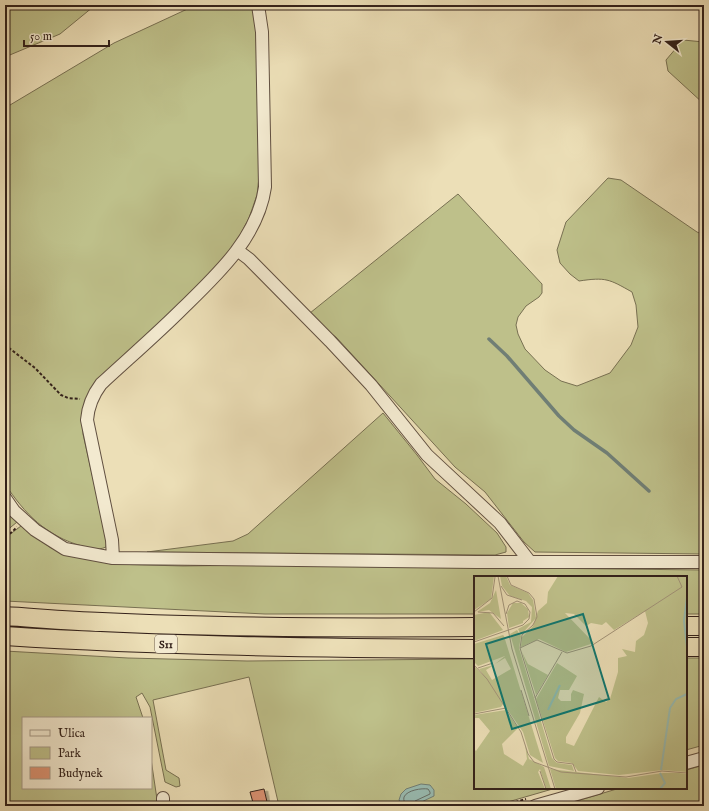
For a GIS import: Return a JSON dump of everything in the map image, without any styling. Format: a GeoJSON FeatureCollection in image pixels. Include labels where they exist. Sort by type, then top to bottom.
{"type":"FeatureCollection","features":[{"type":"Feature","properties":{"kind":"highway","name":"S11"},"geometry":{"type":"LineString","coordinates":[[5,616],[101,622],[229,626],[332,628],[474,627]]}},
{"type":"Feature","properties":{"kind":"highway"},"geometry":{"type":"LineString","coordinates":[[687,626],[704,626]]}},
{"type":"Feature","properties":{"kind":"highway","name":"S11"},"geometry":{"type":"LineString","coordinates":[[5,636],[100,642],[328,648],[474,649]]}},
{"type":"Feature","properties":{"kind":"highway"},"geometry":{"type":"LineString","coordinates":[[687,648],[704,647]]}},
{"type":"Feature","properties":{"kind":"street"},"geometry":{"type":"LineString","coordinates":[[113,558],[112,540],[87,420],[88,409],[100,384],[201,291],[237,250],[260,211],[265,187],[262,32],[258,5]]}},
{"type":"Feature","properties":{"kind":"street"},"geometry":{"type":"LineString","coordinates":[[237,250],[249,259],[330,341],[371,386],[427,455],[500,523],[530,562]]}},
{"type":"Feature","properties":{"kind":"street"},"geometry":{"type":"LineString","coordinates":[[5,498],[14,511],[36,530],[65,549],[113,558],[704,562]]}},
{"type":"Feature","properties":{"kind":"street"},"geometry":{"type":"LineString","coordinates":[[687,763],[704,758]]}},
{"type":"Feature","properties":{"kind":"street"},"geometry":{"type":"LineString","coordinates":[[535,806],[594,789]]}},
{"type":"Feature","properties":{"kind":"path"},"geometry":{"type":"LineString","coordinates":[[7,343],[9,348],[36,368],[62,395],[68,398],[91,400]]}},
{"type":"Feature","properties":{"kind":"green space"},"geometry":{"type":"Polygon","coordinates":[[[5,5],[92,5],[93,7],[60,34],[5,57],[5,5]]]}},
{"type":"Feature","properties":{"kind":"green space"},"geometry":{"type":"Polygon","coordinates":[[[196,5],[254,5],[256,13],[259,177],[257,195],[249,218],[229,252],[169,318],[99,380],[83,416],[83,434],[107,541],[106,547],[100,549],[91,548],[69,542],[47,530],[20,505],[5,484],[5,108],[114,43],[196,5]]]}},
{"type":"Feature","properties":{"kind":"green space"},"geometry":{"type":"Polygon","coordinates":[[[683,40],[704,42],[704,104],[668,71],[666,60],[683,40]]]}},
{"type":"Feature","properties":{"kind":"green space"},"geometry":{"type":"Polygon","coordinates":[[[608,178],[621,180],[697,232],[704,235],[704,554],[535,552],[524,542],[485,492],[455,467],[336,337],[326,330],[310,313],[458,194],[542,284],[542,293],[539,297],[526,306],[518,317],[516,325],[518,334],[525,349],[545,370],[561,381],[577,386],[610,373],[631,345],[638,327],[636,305],[632,292],[607,280],[595,279],[579,281],[560,263],[557,250],[566,222],[608,178]]]}},
{"type":"Feature","properties":{"kind":"green space"},"geometry":{"type":"Polygon","coordinates":[[[383,413],[435,479],[466,504],[497,533],[506,547],[506,552],[495,555],[147,552],[233,541],[248,534],[383,413]]]}},
{"type":"Feature","properties":{"kind":"green space"},"geometry":{"type":"Polygon","coordinates":[[[5,509],[17,522],[5,532],[5,509]]]}},
{"type":"Feature","properties":{"kind":"green space"},"geometry":{"type":"Polygon","coordinates":[[[21,526],[51,548],[72,555],[111,564],[183,566],[259,565],[704,570],[704,614],[687,614],[687,576],[474,576],[474,614],[265,614],[5,601],[5,538],[21,526]]]}},
{"type":"Feature","properties":{"kind":"green space"},"geometry":{"type":"Polygon","coordinates":[[[5,651],[128,658],[247,661],[474,659],[474,789],[553,789],[494,806],[279,806],[249,677],[153,700],[166,770],[179,778],[180,786],[176,787],[165,782],[150,707],[142,693],[136,697],[143,717],[22,717],[22,789],[152,789],[152,766],[158,806],[5,806],[5,651]]]}},
{"type":"Feature","properties":{"kind":"green space"},"geometry":{"type":"Polygon","coordinates":[[[687,658],[704,658],[704,745],[687,750],[687,658]]]}},
{"type":"Feature","properties":{"kind":"green space"},"geometry":{"type":"Polygon","coordinates":[[[704,765],[704,806],[560,806],[617,789],[687,789],[687,770],[704,765]]]}},
{"type":"Feature","properties":{"kind":"water"},"geometry":{"type":"Polygon","coordinates":[[[421,784],[430,785],[434,790],[434,796],[413,806],[402,805],[399,800],[401,794],[406,789],[421,784]]]}},
{"type":"Feature","properties":{"kind":"building"},"geometry":{"type":"Polygon","coordinates":[[[264,789],[268,806],[254,806],[250,792],[264,789]]]}},
{"type":"Feature","properties":{"kind":"waterway"},"geometry":{"type":"LineString","coordinates":[[489,339],[507,356],[559,416],[574,430],[607,453],[649,491]]}}]}
